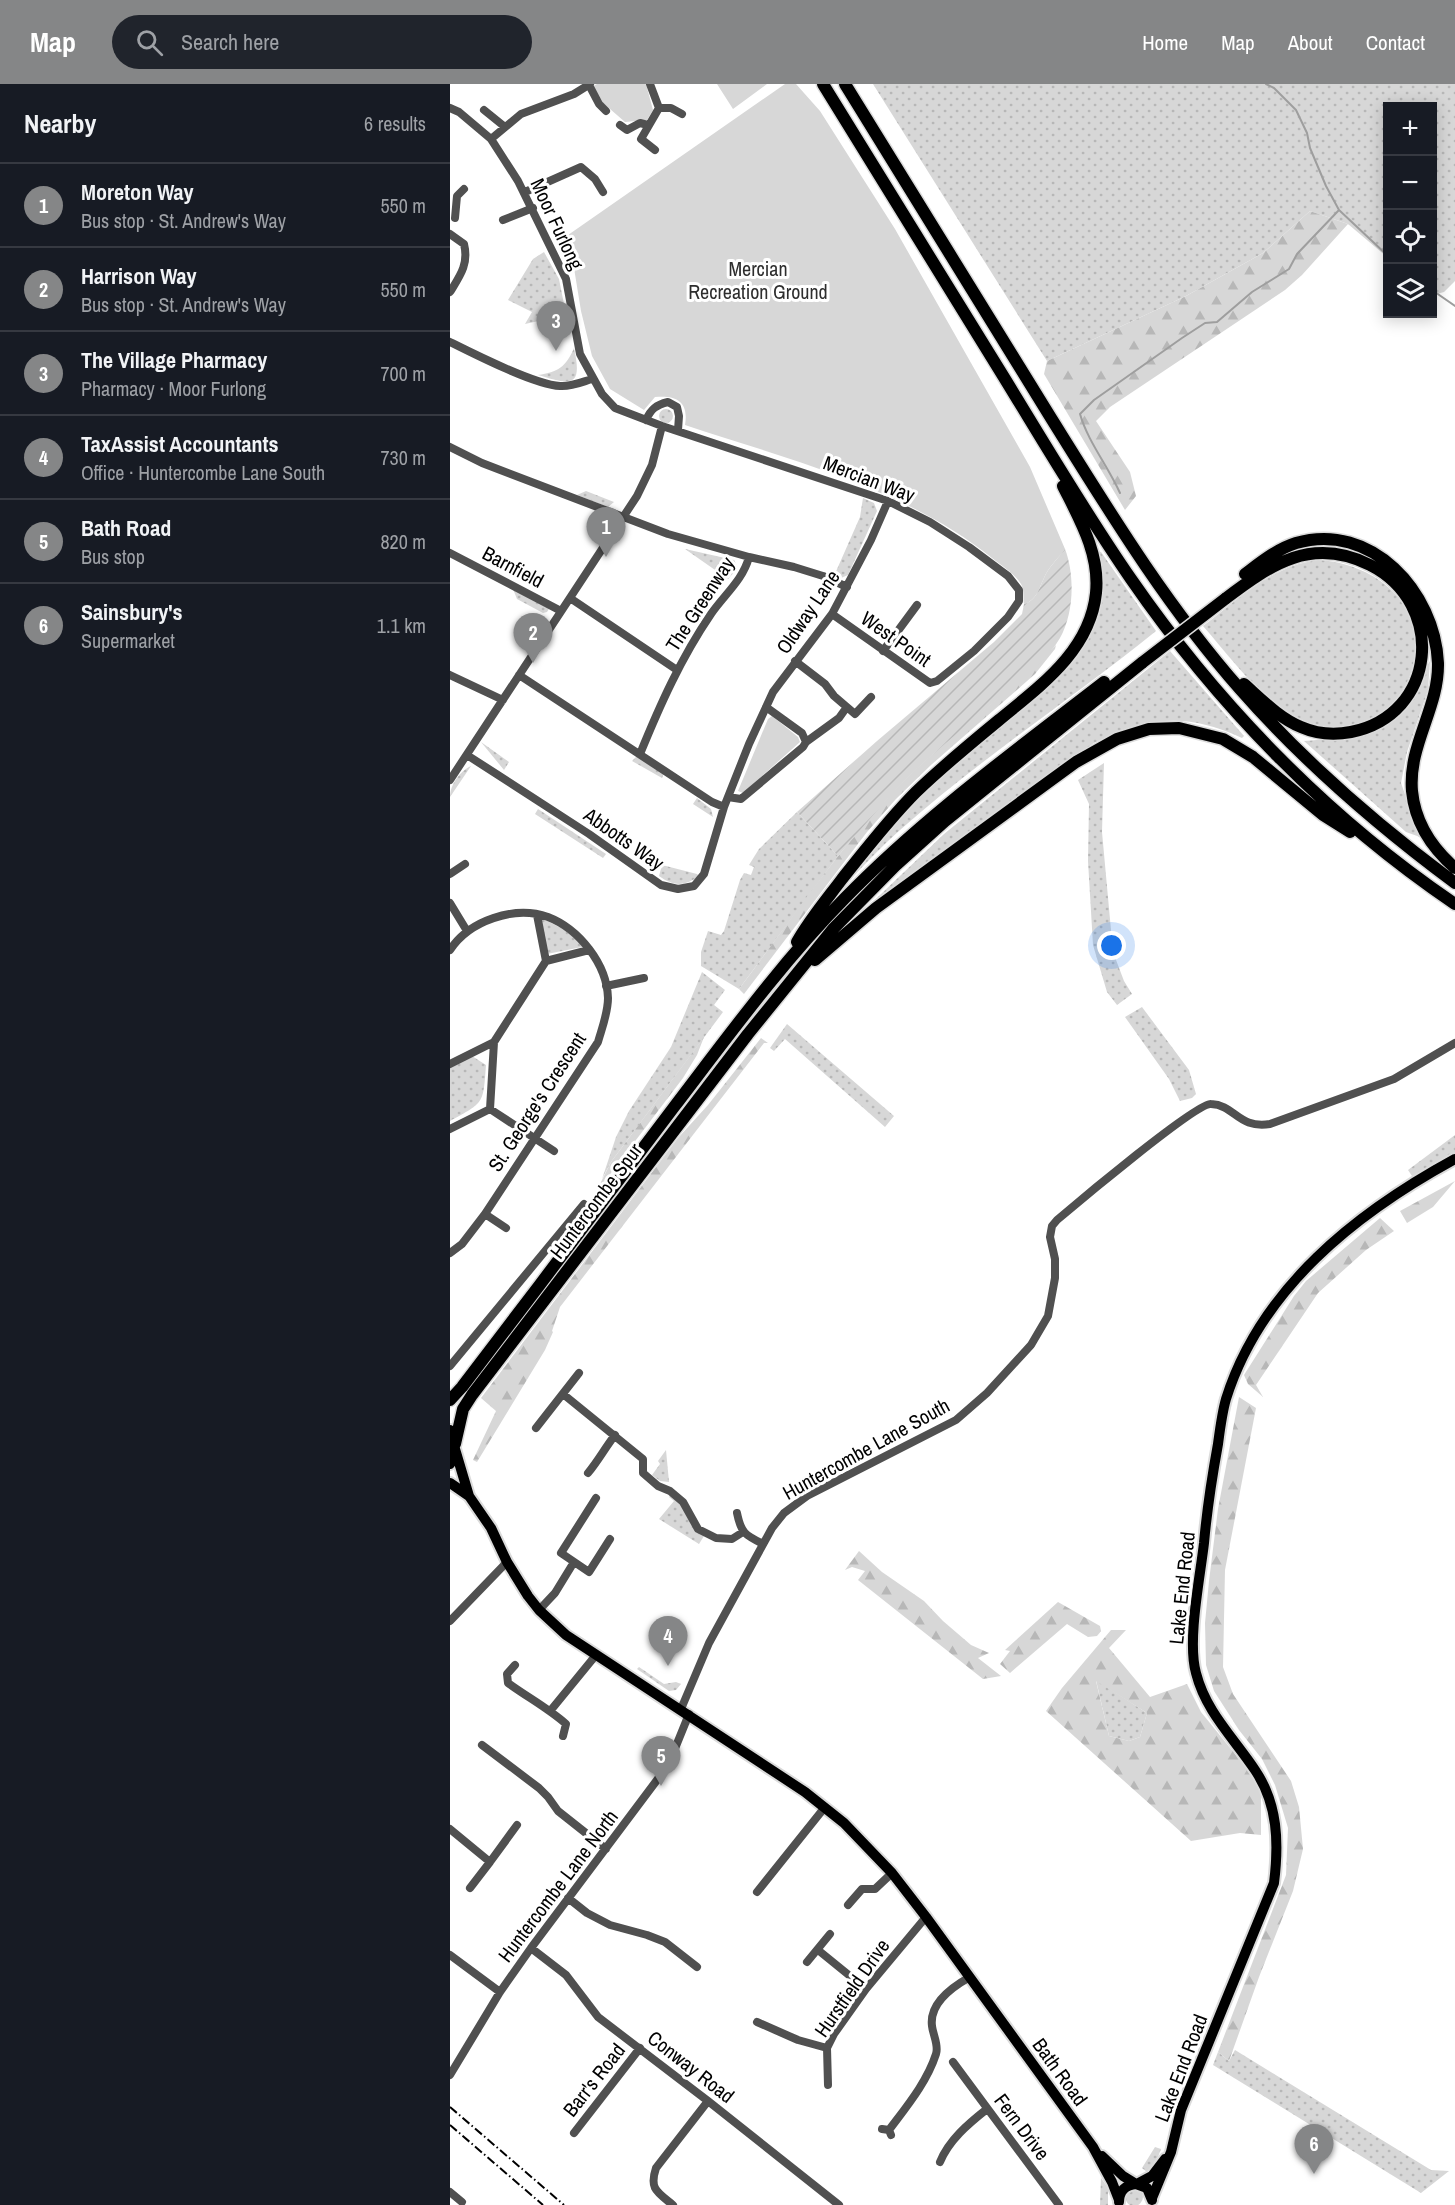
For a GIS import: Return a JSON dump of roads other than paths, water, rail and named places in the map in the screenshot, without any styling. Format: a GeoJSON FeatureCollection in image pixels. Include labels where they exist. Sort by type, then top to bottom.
{"type":"FeatureCollection","features":[{"type":"Feature","properties":{"kind":"highway"},"geometry":{"type":"LineString","coordinates":[[823,84],[1113,553],[1192,660],[1283,762],[1348,822],[1455,904]]}},
{"type":"Feature","properties":{"kind":"highway"},"geometry":{"type":"LineString","coordinates":[[844,84],[1109,512],[1154,579],[1210,654],[1256,707],[1328,780],[1404,844],[1455,883]]}},
{"type":"Feature","properties":{"kind":"highway"},"geometry":{"type":"LineString","coordinates":[[781,970],[804,930],[887,823],[932,778],[1055,673],[1077,646],[1086,628],[1096,594],[1093,554],[1080,519],[1023,408]]}},
{"type":"Feature","properties":{"kind":"highway"},"geometry":{"type":"LineString","coordinates":[[783,989],[833,929],[906,855],[976,794],[1141,659],[1223,596],[1261,562],[1284,548],[1301,542],[1317,540],[1349,542],[1366,549],[1386,561],[1407,581],[1427,613],[1433,631],[1438,663],[1434,696],[1413,761],[1413,797],[1419,820],[1428,838],[1455,868]]}},
{"type":"Feature","properties":{"kind":"highway"},"geometry":{"type":"LineString","coordinates":[[1210,654],[1277,712],[1302,728],[1320,733],[1352,732],[1383,719],[1405,698],[1418,674],[1422,641],[1413,605],[1390,578],[1354,558],[1314,553],[1286,559],[1223,596]]}},
{"type":"Feature","properties":{"kind":"highway"},"geometry":{"type":"LineString","coordinates":[[781,970],[842,900],[920,826],[1002,759],[1141,659]]}},
{"type":"Feature","properties":{"kind":"highway"},"geometry":{"type":"LineString","coordinates":[[783,989],[876,908],[1076,762],[1117,739],[1149,729],[1179,728],[1223,739],[1253,757],[1323,815],[1389,855]]}},
{"type":"Feature","properties":{"kind":"highway","name":"Huntercombe Spur"},"geometry":{"type":"LineString","coordinates":[[450,1400],[781,970]]}},
{"type":"Feature","properties":{"kind":"highway","name":"Huntercombe Spur"},"geometry":{"type":"LineString","coordinates":[[455,1447],[463,1409],[472,1395],[783,989]]}},
{"type":"Feature","properties":{"kind":"main road","name":"Lake End Road"},"geometry":{"type":"LineString","coordinates":[[1152,2202],[1171,2152],[1181,2110],[1274,1883],[1277,1856],[1276,1830],[1269,1798],[1254,1769],[1213,1713],[1201,1688],[1193,1659],[1209,1497],[1225,1402],[1241,1357],[1257,1331],[1294,1280],[1318,1254],[1382,1203],[1413,1182],[1455,1159]]}},
{"type":"Feature","properties":{"kind":"main road","name":"Bath Road"},"geometry":{"type":"LineString","coordinates":[[450,1430],[469,1496],[491,1528],[507,1562],[539,1610],[566,1635],[685,1712],[844,1823],[892,1873],[970,1977],[1093,2147],[1113,2182],[1119,2203]]}},
{"type":"Feature","properties":{"kind":"main road"},"geometry":{"type":"LineString","coordinates":[[450,1464],[455,1447]]}},
{"type":"Feature","properties":{"kind":"main road","name":"Bath Road"},"geometry":{"type":"LineString","coordinates":[[450,1483],[469,1496]]}},
{"type":"Feature","properties":{"kind":"main road","name":"Bath Road"},"geometry":{"type":"LineString","coordinates":[[1093,2147],[1123,2176],[1147,2188],[1152,2202]]}},
{"type":"Feature","properties":{"kind":"main road","name":"Lake End Road"},"geometry":{"type":"LineString","coordinates":[[1119,2203],[1124,2188],[1152,2176],[1171,2152]]}},
{"type":"Feature","properties":{"kind":"street"},"geometry":{"type":"LineString","coordinates":[[491,139],[521,114],[574,93],[590,84],[599,104],[606,111]]}},
{"type":"Feature","properties":{"kind":"street"},"geometry":{"type":"LineString","coordinates":[[654,86],[659,108],[641,139],[655,150]]}},
{"type":"Feature","properties":{"kind":"street","name":"Moor Furlong"},"geometry":{"type":"LineString","coordinates":[[450,108],[459,112],[491,139],[525,192],[566,279],[580,354],[592,379]]}},
{"type":"Feature","properties":{"kind":"street"},"geometry":{"type":"LineString","coordinates":[[659,108],[671,108],[682,114]]}},
{"type":"Feature","properties":{"kind":"street"},"geometry":{"type":"LineString","coordinates":[[484,110],[505,127]]}},
{"type":"Feature","properties":{"kind":"street"},"geometry":{"type":"LineString","coordinates":[[620,124],[627,130],[640,123],[648,125]]}},
{"type":"Feature","properties":{"kind":"street"},"geometry":{"type":"LineString","coordinates":[[525,192],[581,167],[595,179],[603,192]]}},
{"type":"Feature","properties":{"kind":"street"},"geometry":{"type":"LineString","coordinates":[[455,218],[454,194],[464,189]]}},
{"type":"Feature","properties":{"kind":"street"},"geometry":{"type":"LineString","coordinates":[[503,220],[532,208]]}},
{"type":"Feature","properties":{"kind":"street"},"geometry":{"type":"LineString","coordinates":[[450,234],[464,244],[467,256],[453,294]]}},
{"type":"Feature","properties":{"kind":"street"},"geometry":{"type":"LineString","coordinates":[[450,342],[533,379],[559,386],[574,385],[592,379]]}},
{"type":"Feature","properties":{"kind":"street","name":"Mercian Way"},"geometry":{"type":"LineString","coordinates":[[592,379],[615,408],[662,426],[888,501],[930,522],[1008,576],[1018,590],[1019,601]]}},
{"type":"Feature","properties":{"kind":"street"},"geometry":{"type":"LineString","coordinates":[[646,420],[657,405],[668,402],[677,407],[678,430]]}},
{"type":"Feature","properties":{"kind":"street"},"geometry":{"type":"LineString","coordinates":[[450,780],[637,496],[652,465],[662,426]]}},
{"type":"Feature","properties":{"kind":"street"},"geometry":{"type":"LineString","coordinates":[[450,447],[482,463],[668,534],[794,567],[823,576],[847,587]]}},
{"type":"Feature","properties":{"kind":"street","name":"Oldway Lane"},"geometry":{"type":"LineString","coordinates":[[724,807],[773,692],[832,614],[871,540],[888,501]]}},
{"type":"Feature","properties":{"kind":"street","name":"Barnfield"},"geometry":{"type":"LineString","coordinates":[[450,553],[561,611]]}},
{"type":"Feature","properties":{"kind":"street","name":"The Greenway"},"geometry":{"type":"LineString","coordinates":[[640,754],[677,670],[711,613],[746,570],[749,557]]}},
{"type":"Feature","properties":{"kind":"street","name":"The Greenway"},"geometry":{"type":"LineString","coordinates":[[570,598],[677,670]]}},
{"type":"Feature","properties":{"kind":"street","name":"West Point"},"geometry":{"type":"LineString","coordinates":[[832,614],[930,683],[937,681],[974,651],[1008,617],[1019,601]]}},
{"type":"Feature","properties":{"kind":"street"},"geometry":{"type":"LineString","coordinates":[[883,651],[917,605]]}},
{"type":"Feature","properties":{"kind":"street"},"geometry":{"type":"LineString","coordinates":[[795,661],[825,684],[834,696],[855,714],[871,697]]}},
{"type":"Feature","properties":{"kind":"street"},"geometry":{"type":"LineString","coordinates":[[450,675],[503,700]]}},
{"type":"Feature","properties":{"kind":"street"},"geometry":{"type":"LineString","coordinates":[[519,675],[712,802],[724,807]]}},
{"type":"Feature","properties":{"kind":"street"},"geometry":{"type":"LineString","coordinates":[[766,707],[802,733],[806,742]]}},
{"type":"Feature","properties":{"kind":"street"},"geometry":{"type":"LineString","coordinates":[[728,797],[741,800],[806,742],[839,718],[844,711]]}},
{"type":"Feature","properties":{"kind":"street","name":"Abbotts Way"},"geometry":{"type":"LineString","coordinates":[[467,755],[590,834],[661,885],[678,890],[694,886],[704,874],[724,807]]}},
{"type":"Feature","properties":{"kind":"street"},"geometry":{"type":"LineString","coordinates":[[450,874],[465,864]]}},
{"type":"Feature","properties":{"kind":"street"},"geometry":{"type":"LineString","coordinates":[[450,903],[467,931],[450,950]]}},
{"type":"Feature","properties":{"kind":"street","name":"St. George's Crescent"},"geometry":{"type":"LineString","coordinates":[[450,1253],[462,1244],[485,1214],[598,1042],[606,1017],[608,998],[601,969],[589,950],[564,926],[547,917],[520,913],[492,918],[467,931]]}},
{"type":"Feature","properties":{"kind":"street"},"geometry":{"type":"LineString","coordinates":[[537,915],[546,961]]}},
{"type":"Feature","properties":{"kind":"street"},"geometry":{"type":"LineString","coordinates":[[490,1109],[494,1042],[546,961],[589,950]]}},
{"type":"Feature","properties":{"kind":"street"},"geometry":{"type":"LineString","coordinates":[[606,986],[644,978]]}},
{"type":"Feature","properties":{"kind":"street"},"geometry":{"type":"LineString","coordinates":[[450,1064],[494,1042]]}},
{"type":"Feature","properties":{"kind":"street","name":"Huntercombe Lane South"},"geometry":{"type":"LineString","coordinates":[[685,1712],[709,1643],[772,1528],[784,1513],[807,1496],[956,1420],[987,1393],[1030,1346],[1048,1316],[1055,1278],[1055,1259],[1050,1237],[1052,1226],[1057,1220],[1169,1129],[1202,1106],[1210,1103],[1221,1107],[1252,1125],[1270,1124],[1394,1079],[1455,1043]]}},
{"type":"Feature","properties":{"kind":"street"},"geometry":{"type":"LineString","coordinates":[[490,1109],[554,1151]]}},
{"type":"Feature","properties":{"kind":"street"},"geometry":{"type":"LineString","coordinates":[[450,1129],[490,1109]]}},
{"type":"Feature","properties":{"kind":"street"},"geometry":{"type":"LineString","coordinates":[[450,1366],[584,1204]]}},
{"type":"Feature","properties":{"kind":"street"},"geometry":{"type":"LineString","coordinates":[[485,1214],[506,1228]]}},
{"type":"Feature","properties":{"kind":"street"},"geometry":{"type":"LineString","coordinates":[[536,1428],[579,1373]]}},
{"type":"Feature","properties":{"kind":"street"},"geometry":{"type":"LineString","coordinates":[[563,1394],[643,1459],[643,1473],[683,1502],[698,1528],[716,1538],[732,1539],[743,1532]]}},
{"type":"Feature","properties":{"kind":"street"},"geometry":{"type":"LineString","coordinates":[[588,1473],[598,1461],[600,1453],[615,1435]]}},
{"type":"Feature","properties":{"kind":"street"},"geometry":{"type":"LineString","coordinates":[[596,1498],[561,1553],[589,1572],[610,1539]]}},
{"type":"Feature","properties":{"kind":"street"},"geometry":{"type":"LineString","coordinates":[[737,1513],[743,1532],[763,1544]]}},
{"type":"Feature","properties":{"kind":"street"},"geometry":{"type":"LineString","coordinates":[[450,1621],[507,1562]]}},
{"type":"Feature","properties":{"kind":"street"},"geometry":{"type":"LineString","coordinates":[[539,1610],[555,1593],[574,1562]]}},
{"type":"Feature","properties":{"kind":"street"},"geometry":{"type":"LineString","coordinates":[[551,1710],[596,1655]]}},
{"type":"Feature","properties":{"kind":"street"},"geometry":{"type":"LineString","coordinates":[[515,1665],[507,1674],[508,1683],[531,1700],[551,1710],[566,1724],[563,1736]]}},
{"type":"Feature","properties":{"kind":"street","name":"Huntercombe Lane North"},"geometry":{"type":"LineString","coordinates":[[450,2075],[500,1992],[660,1776],[674,1751],[685,1712]]}},
{"type":"Feature","properties":{"kind":"street"},"geometry":{"type":"LineString","coordinates":[[482,1745],[539,1788],[558,1811],[606,1849]]}},
{"type":"Feature","properties":{"kind":"street"},"geometry":{"type":"LineString","coordinates":[[757,1892],[825,1808]]}},
{"type":"Feature","properties":{"kind":"street"},"geometry":{"type":"LineString","coordinates":[[470,1888],[517,1825]]}},
{"type":"Feature","properties":{"kind":"street"},"geometry":{"type":"LineString","coordinates":[[450,1829],[490,1862]]}},
{"type":"Feature","properties":{"kind":"street"},"geometry":{"type":"LineString","coordinates":[[848,1905],[862,1889],[875,1889],[892,1873]]}},
{"type":"Feature","properties":{"kind":"street"},"geometry":{"type":"LineString","coordinates":[[568,1898],[588,1913],[610,1925],[665,1942],[697,1967]]}},
{"type":"Feature","properties":{"kind":"street","name":"Hurstfield Drive"},"geometry":{"type":"LineString","coordinates":[[828,2085],[828,2048],[834,2034],[866,1989],[926,1917]]}},
{"type":"Feature","properties":{"kind":"street"},"geometry":{"type":"LineString","coordinates":[[807,1962],[830,1934]]}},
{"type":"Feature","properties":{"kind":"street","name":"Conway Road"},"geometry":{"type":"LineString","coordinates":[[531,1948],[567,1975],[598,2017],[839,2205]]}},
{"type":"Feature","properties":{"kind":"street"},"geometry":{"type":"LineString","coordinates":[[818,1950],[866,1989]]}},
{"type":"Feature","properties":{"kind":"street"},"geometry":{"type":"LineString","coordinates":[[451,1958],[500,1992]]}},
{"type":"Feature","properties":{"kind":"street"},"geometry":{"type":"LineString","coordinates":[[888,2131],[913,2098],[938,2050],[932,2025],[933,2011],[943,1997],[970,1977]]}},
{"type":"Feature","properties":{"kind":"street"},"geometry":{"type":"LineString","coordinates":[[757,2022],[798,2040],[828,2048]]}},
{"type":"Feature","properties":{"kind":"street","name":"Barr's Road"},"geometry":{"type":"LineString","coordinates":[[574,2133],[640,2048]]}},
{"type":"Feature","properties":{"kind":"street","name":"Fern Drive"},"geometry":{"type":"LineString","coordinates":[[954,2068],[1059,2205]]}},
{"type":"Feature","properties":{"kind":"street"},"geometry":{"type":"LineString","coordinates":[[673,2205],[655,2191],[652,2179],[656,2168],[708,2101]]}},
{"type":"Feature","properties":{"kind":"street"},"geometry":{"type":"LineString","coordinates":[[940,2157],[968,2123],[987,2109]]}},
{"type":"Feature","properties":{"kind":"street"},"geometry":{"type":"LineString","coordinates":[[450,2192],[462,2202]]}},
{"type":"Feature","properties":{"kind":"waterway"},"geometry":{"type":"LineString","coordinates":[[1266,84],[1274,88],[1296,110],[1326,186],[1339,210],[1383,251]]}},
{"type":"Feature","properties":{"kind":"waterway"},"geometry":{"type":"LineString","coordinates":[[1120,493],[1088,434],[1080,414],[1094,400],[1182,338],[1205,323],[1217,322],[1252,292],[1289,269],[1297,254],[1339,210]]}},
{"type":"Feature","properties":{"kind":"waterway"},"geometry":{"type":"LineString","coordinates":[[1437,293],[1455,306]]}},
{"type":"Feature","properties":{"kind":"railway"},"geometry":{"type":"LineString","coordinates":[[450,2107],[564,2205]]}},
{"type":"Feature","properties":{"kind":"railway"},"geometry":{"type":"LineString","coordinates":[[450,2125],[543,2205]]}},
{"type":"Feature","properties":{"kind":"place","name":"The Village Pharmacy"},"geometry":{"type":"Point","coordinates":[556,351]}},
{"type":"Feature","properties":{"kind":"place","name":"Moreton Way"},"geometry":{"type":"Point","coordinates":[606,557]}},
{"type":"Feature","properties":{"kind":"place","name":"Harrison Way"},"geometry":{"type":"Point","coordinates":[533,663]}},
{"type":"Feature","properties":{"kind":"place","name":"TaxAssist Accountants"},"geometry":{"type":"Point","coordinates":[668,1666]}},
{"type":"Feature","properties":{"kind":"place","name":"Bath Road"},"geometry":{"type":"Point","coordinates":[661,1786]}},
{"type":"Feature","properties":{"kind":"place","name":"Sainsbury's"},"geometry":{"type":"Point","coordinates":[1314,2174]}},
{"type":"Feature","properties":{"kind":"park label","name":"Mercian Recreation Ground"},"geometry":{"type":"Point","coordinates":[758,280]}}]}
